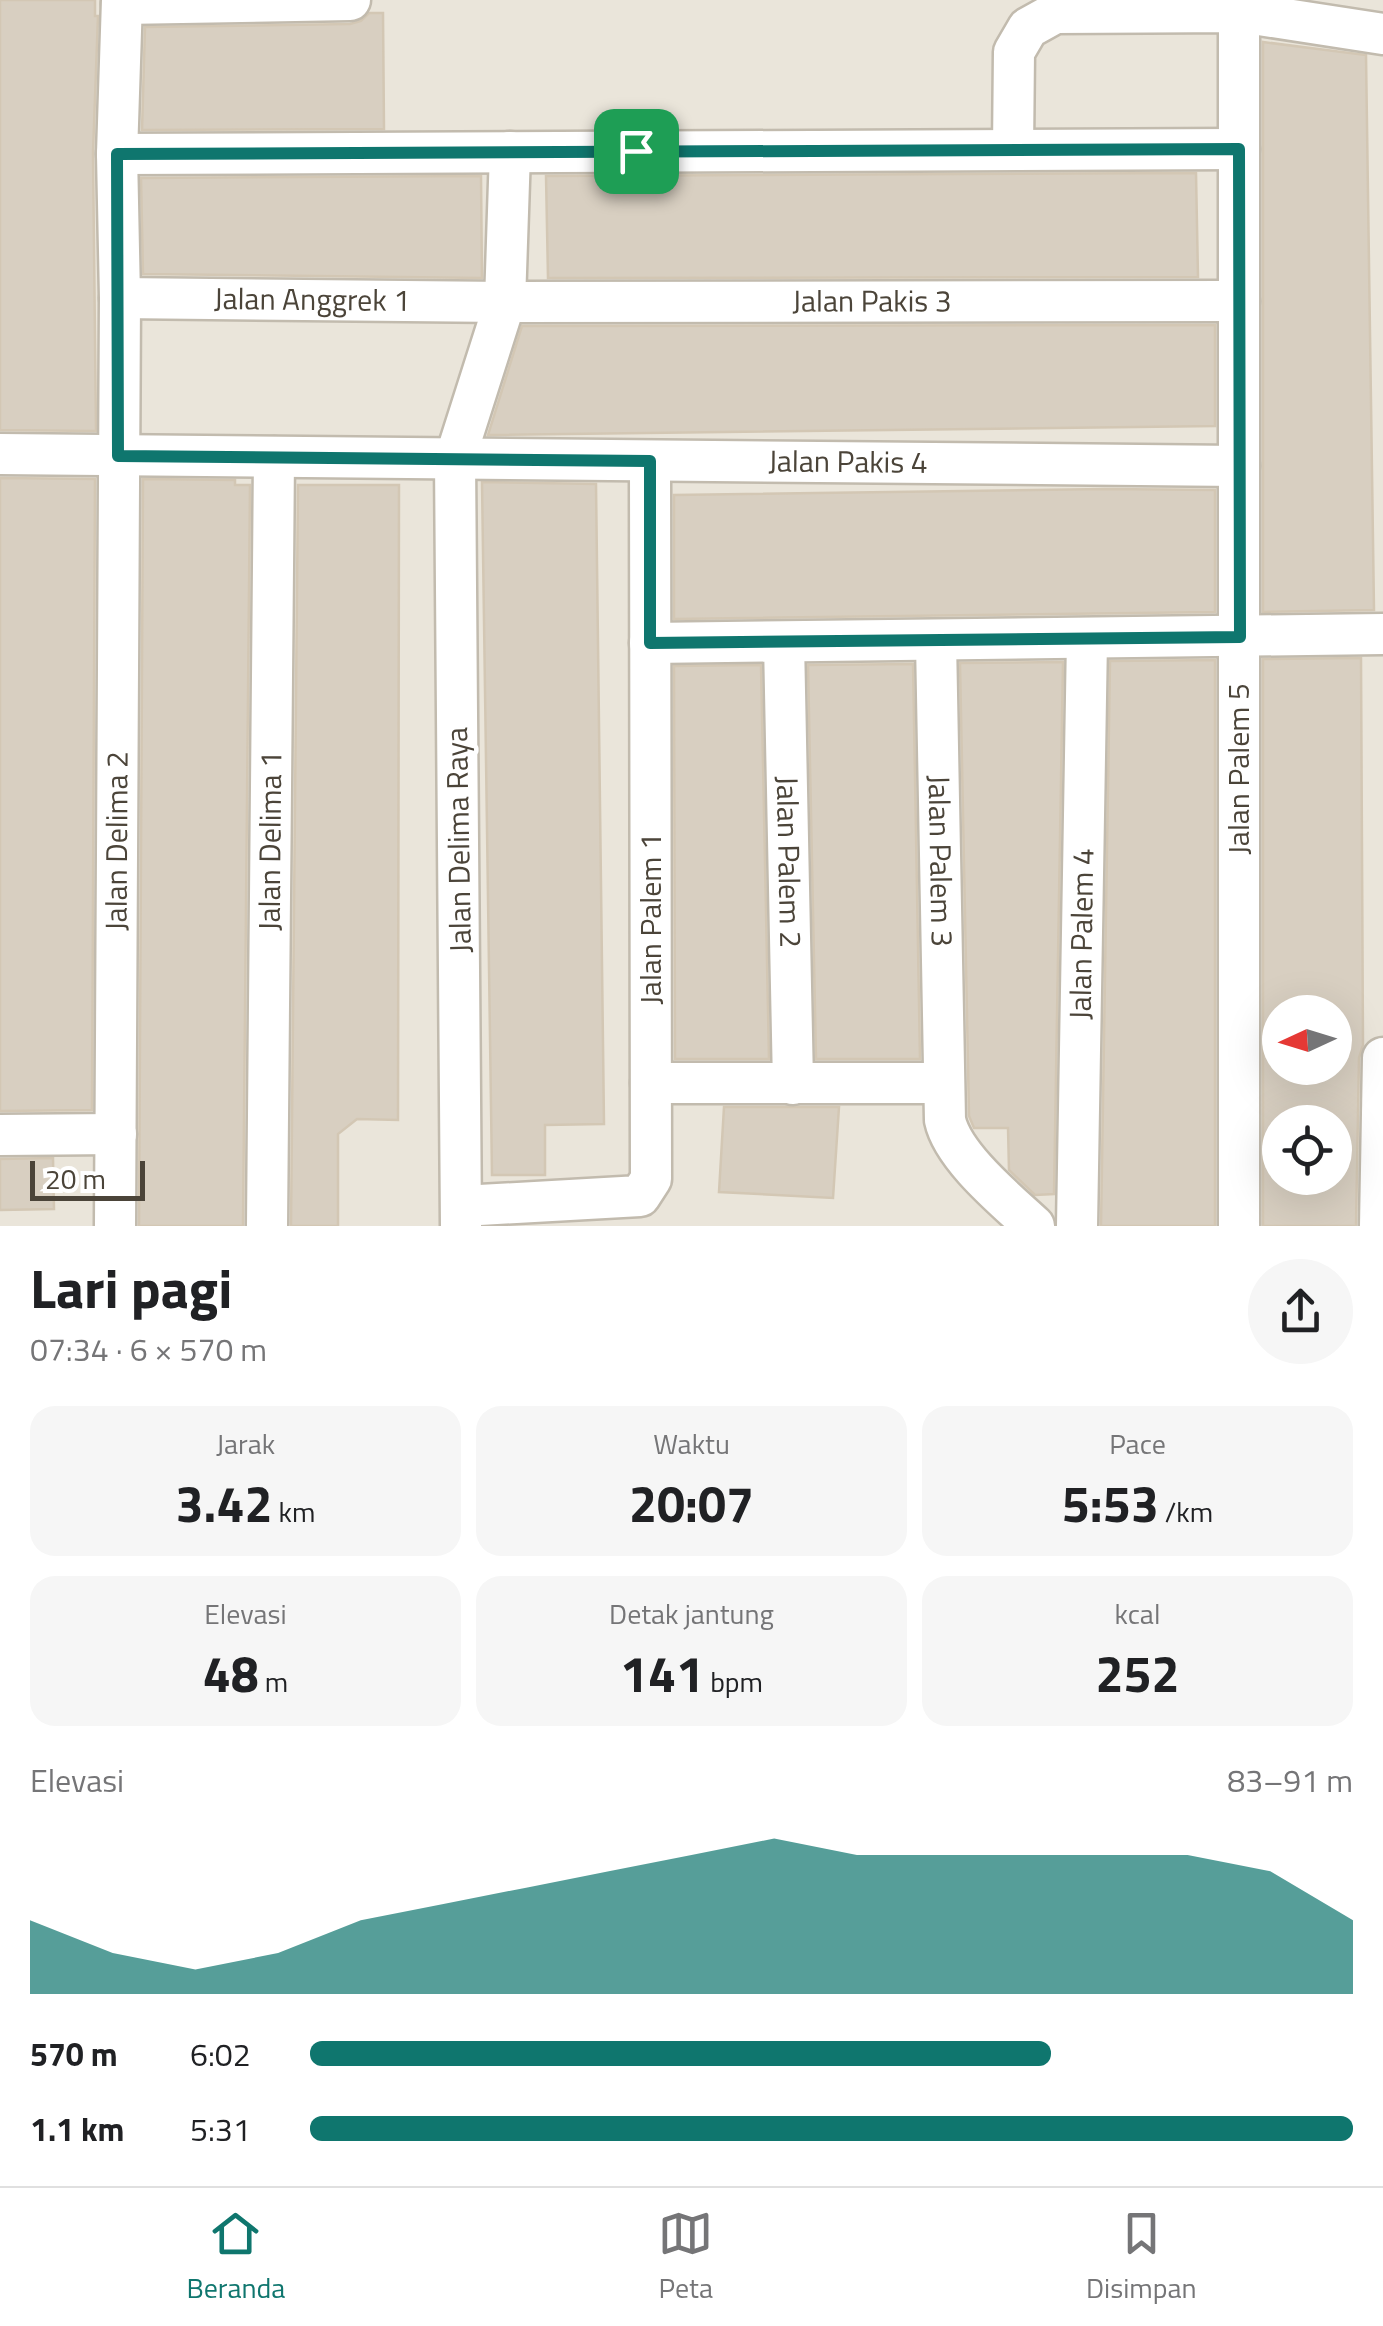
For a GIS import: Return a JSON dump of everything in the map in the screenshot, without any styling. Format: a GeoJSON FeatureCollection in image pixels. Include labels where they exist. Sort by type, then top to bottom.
{"type":"FeatureCollection","features":[{"type":"Feature","properties":{"kind":"street"},"geometry":{"type":"LineString","coordinates":[[122,2],[350,0]]}},
{"type":"Feature","properties":{"kind":"street","name":"Jalan Delima 2"},"geometry":{"type":"LineString","coordinates":[[115,1226],[120,298],[117,154],[122,2]]}},
{"type":"Feature","properties":{"kind":"street"},"geometry":{"type":"LineString","coordinates":[[1013,150],[1014,52],[1028,28],[1054,13],[1240,6],[1383,34]]}},
{"type":"Feature","properties":{"kind":"street","name":"Jalan Palem 5"},"geometry":{"type":"LineString","coordinates":[[1239,1226],[1240,6]]}},
{"type":"Feature","properties":{"kind":"street"},"geometry":{"type":"LineString","coordinates":[[117,154],[1239,149]]}},
{"type":"Feature","properties":{"kind":"street","name":"Jalan Delima Raya"},"geometry":{"type":"LineString","coordinates":[[460,1220],[455,458],[505,302],[510,152]]}},
{"type":"Feature","properties":{"kind":"street","name":"Jalan Anggrek 1"},"geometry":{"type":"LineString","coordinates":[[120,298],[505,302]]}},
{"type":"Feature","properties":{"kind":"street","name":"Jalan Pakis 3"},"geometry":{"type":"LineString","coordinates":[[505,302],[1239,301]]}},
{"type":"Feature","properties":{"kind":"street","name":"Jalan Pakis 4"},"geometry":{"type":"LineString","coordinates":[[0,454],[1240,466]]}},
{"type":"Feature","properties":{"kind":"street","name":"Jalan Delima 1"},"geometry":{"type":"LineString","coordinates":[[267,1226],[274,457]]}},
{"type":"Feature","properties":{"kind":"street","name":"Jalan Palem 1"},"geometry":{"type":"LineString","coordinates":[[460,1220],[640,1196],[651,1180],[650,461]]}},
{"type":"Feature","properties":{"kind":"street"},"geometry":{"type":"LineString","coordinates":[[650,643],[1383,634]]}},
{"type":"Feature","properties":{"kind":"street","name":"Jalan Palem 4"},"geometry":{"type":"LineString","coordinates":[[1077,1226],[1087,639]]}},
{"type":"Feature","properties":{"kind":"street","name":"Jalan Palem 3"},"geometry":{"type":"LineString","coordinates":[[936,641],[943,1083],[948,1135],[996,1191],[1034,1226]]}},
{"type":"Feature","properties":{"kind":"street","name":"Jalan Palem 2"},"geometry":{"type":"LineString","coordinates":[[784,642],[792,1084]]}},
{"type":"Feature","properties":{"kind":"street"},"geometry":{"type":"LineString","coordinates":[[1380,1226],[1383,1058]]}},
{"type":"Feature","properties":{"kind":"street"},"geometry":{"type":"LineString","coordinates":[[651,1084],[943,1083]]}},
{"type":"Feature","properties":{"kind":"street"},"geometry":{"type":"LineString","coordinates":[[0,1135],[116,1134]]}},
{"type":"Feature","properties":{"kind":"shaded area"},"geometry":{"type":"Polygon","coordinates":[[[0,0],[1383,0],[1383,1226],[0,1226],[0,0]]]}},
{"type":"Feature","properties":{"kind":"building"},"geometry":{"type":"Polygon","coordinates":[[[0,0],[95,0],[96,431],[0,430],[0,0]]]}},
{"type":"Feature","properties":{"kind":"building"},"geometry":{"type":"Polygon","coordinates":[[[369,13],[383,13],[384,129],[142,130],[145,27],[350,24],[369,13]]]}},
{"type":"Feature","properties":{"kind":"building"},"geometry":{"type":"Polygon","coordinates":[[[1263,42],[1366,55],[1374,610],[1263,612],[1263,42]]]}},
{"type":"Feature","properties":{"kind":"building"},"geometry":{"type":"Polygon","coordinates":[[[1196,173],[1198,277],[548,278],[546,176],[1196,173]]]}},
{"type":"Feature","properties":{"kind":"building"},"geometry":{"type":"Polygon","coordinates":[[[481,176],[482,278],[143,274],[141,178],[481,176]]]}},
{"type":"Feature","properties":{"kind":"building"},"geometry":{"type":"Polygon","coordinates":[[[1215,325],[1215,426],[488,435],[522,326],[1215,325]]]}},
{"type":"Feature","properties":{"kind":"building"},"geometry":{"type":"Polygon","coordinates":[[[0,478],[95,479],[92,1110],[0,1111],[0,478]]]}},
{"type":"Feature","properties":{"kind":"building"},"geometry":{"type":"Polygon","coordinates":[[[143,479],[235,480],[235,485],[250,485],[243,1226],[139,1226],[143,479]]]}},
{"type":"Feature","properties":{"kind":"building"},"geometry":{"type":"Polygon","coordinates":[[[482,482],[596,484],[604,1124],[545,1125],[545,1175],[492,1175],[482,482]]]}},
{"type":"Feature","properties":{"kind":"building"},"geometry":{"type":"Polygon","coordinates":[[[298,485],[399,485],[398,1120],[357,1119],[338,1134],[338,1226],[291,1226],[298,485]]]}},
{"type":"Feature","properties":{"kind":"building"},"geometry":{"type":"Polygon","coordinates":[[[1215,490],[1215,612],[674,619],[674,495],[1215,490]]]}},
{"type":"Feature","properties":{"kind":"building"},"geometry":{"type":"Polygon","coordinates":[[[1361,658],[1363,1045],[1359,1058],[1356,1226],[1263,1226],[1263,1195],[1352,1195],[1352,1105],[1263,1105],[1263,1085],[1352,1085],[1352,995],[1263,995],[1263,659],[1361,658]]]}},
{"type":"Feature","properties":{"kind":"building"},"geometry":{"type":"Polygon","coordinates":[[[1215,660],[1215,1226],[1101,1226],[1110,661],[1215,660]]]}},
{"type":"Feature","properties":{"kind":"building"},"geometry":{"type":"Polygon","coordinates":[[[1063,662],[1054,1194],[1035,1195],[1009,1170],[1008,1128],[974,1128],[969,1116],[960,663],[1063,662]]]}},
{"type":"Feature","properties":{"kind":"building"},"geometry":{"type":"Polygon","coordinates":[[[913,664],[920,1059],[816,1059],[808,665],[913,664]]]}},
{"type":"Feature","properties":{"kind":"building"},"geometry":{"type":"Polygon","coordinates":[[[761,665],[769,1059],[675,1059],[674,666],[761,665]]]}},
{"type":"Feature","properties":{"kind":"building"},"geometry":{"type":"Polygon","coordinates":[[[724,1107],[839,1107],[833,1198],[719,1192],[724,1107]]]}},
{"type":"Feature","properties":{"kind":"building"},"geometry":{"type":"Polygon","coordinates":[[[53,1158],[54,1209],[0,1210],[0,1159],[53,1158]]]}},
{"type":"Feature","properties":{"kind":"route"},"geometry":{"type":"LineString","coordinates":[[1239,149],[1240,637],[650,643],[650,461],[118,456],[117,154],[636,151],[1239,149]]}}]}
